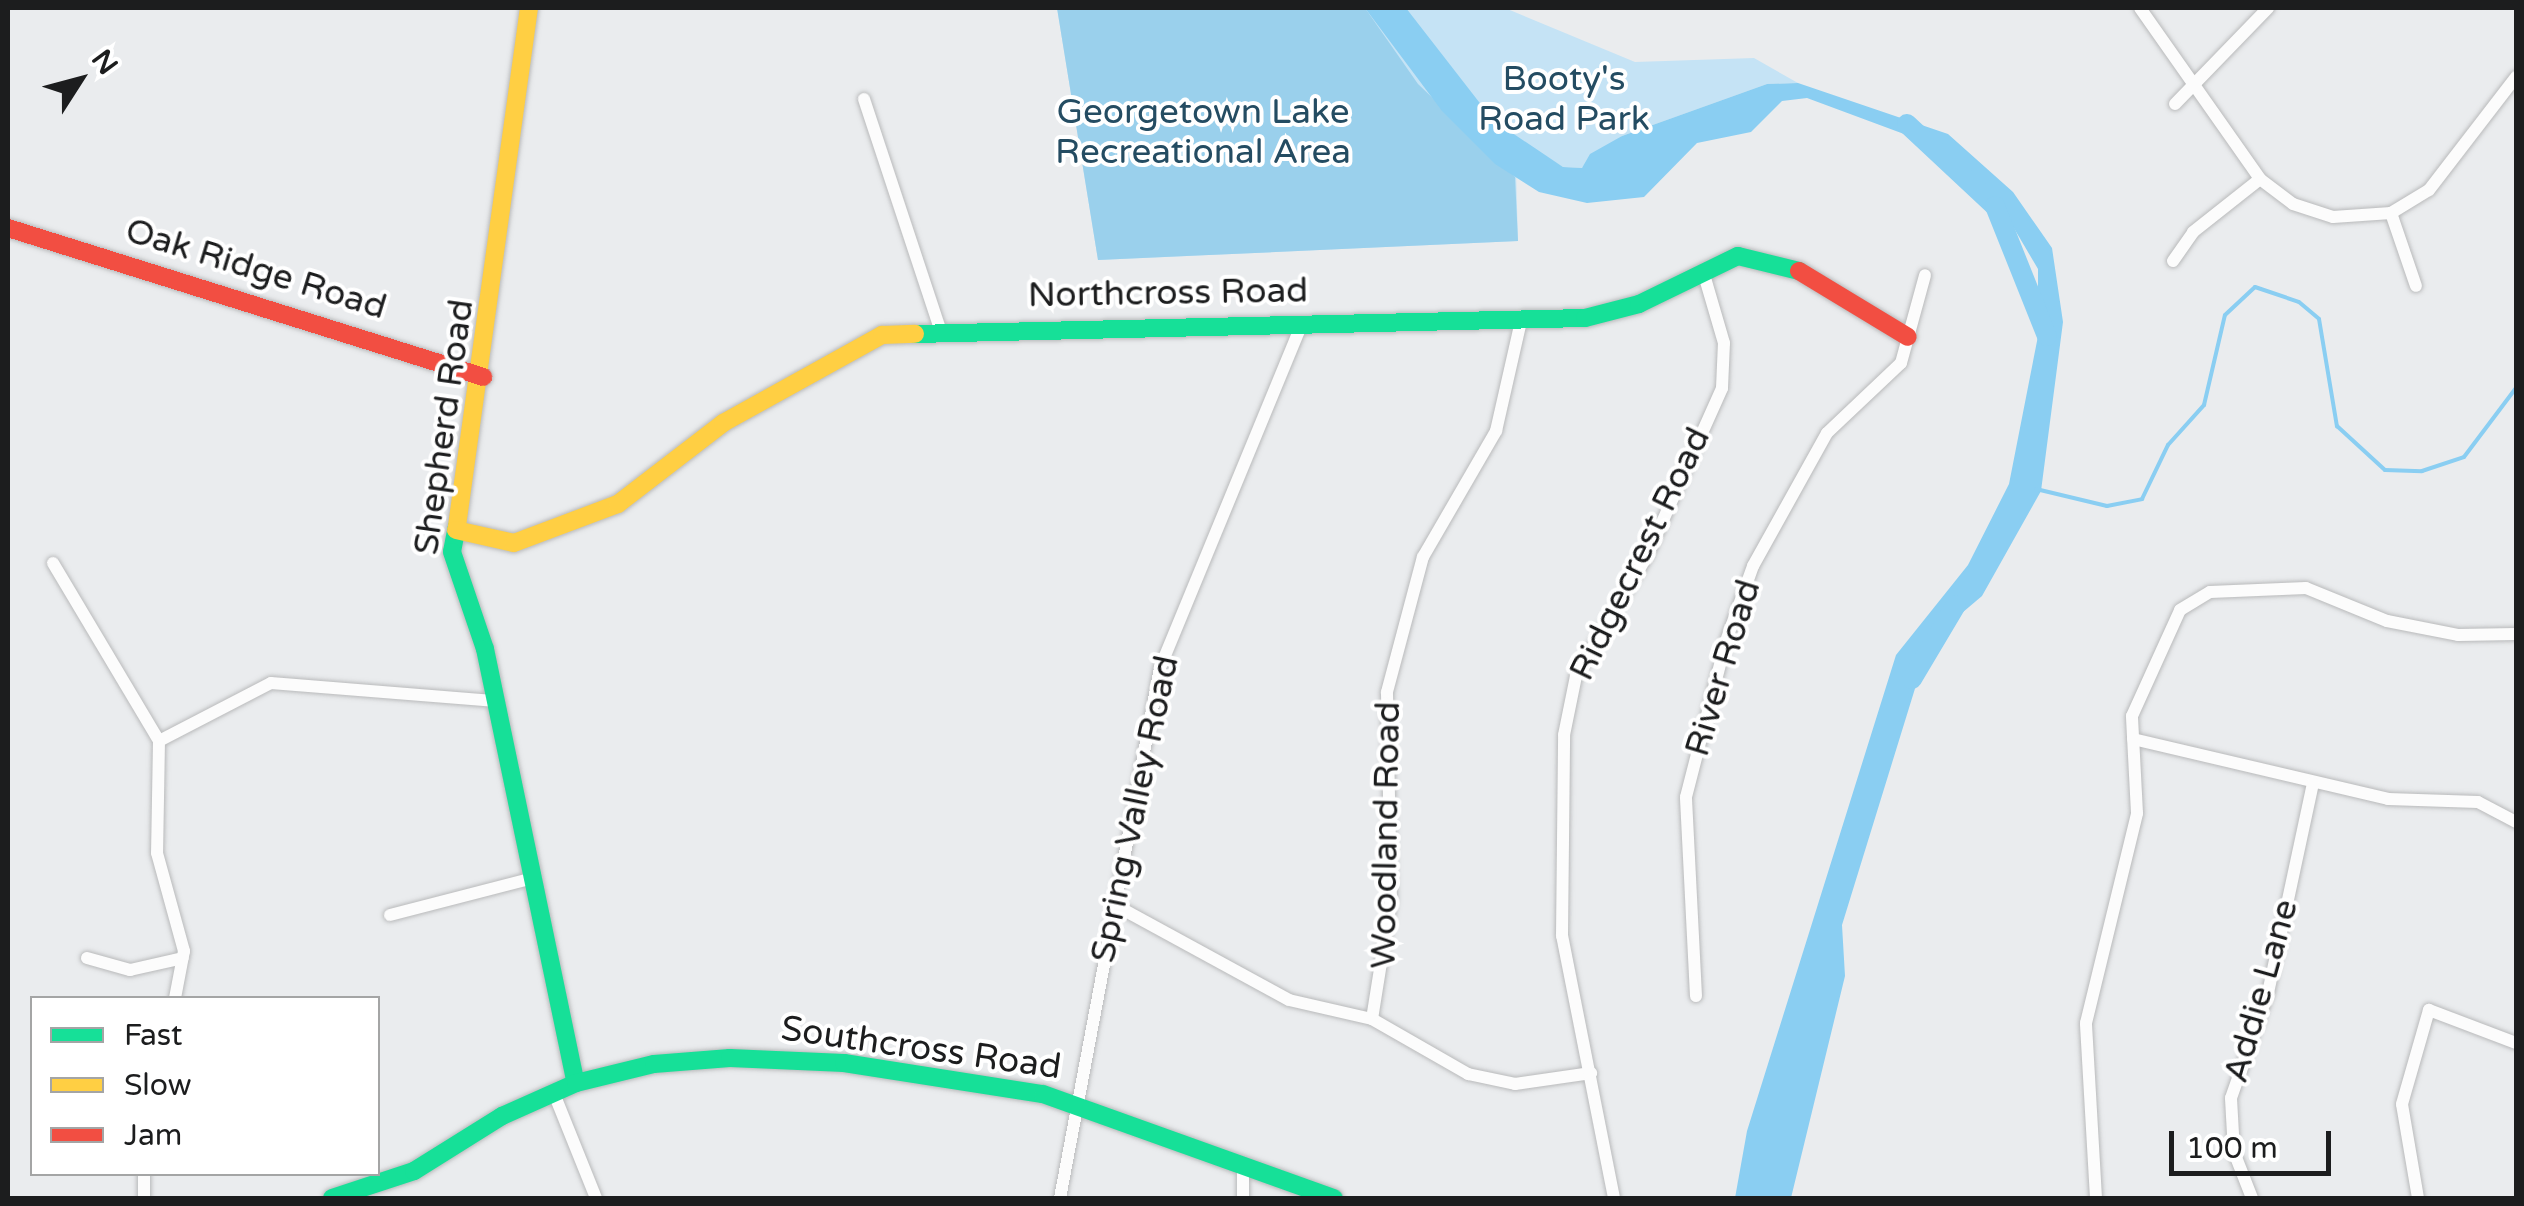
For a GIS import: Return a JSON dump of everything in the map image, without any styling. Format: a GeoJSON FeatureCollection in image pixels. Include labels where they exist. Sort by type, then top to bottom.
{"type":"FeatureCollection","features":[{"type":"Feature","properties":{"kind":"street","name":"Shepherd Road"},"geometry":{"type":"LineString","coordinates":[[530,8],[484,377],[456,530],[454,567],[496,701],[576,1083]]}},
{"type":"Feature","properties":{"kind":"street"},"geometry":{"type":"LineString","coordinates":[[2140,8],[2192,90],[2260,179],[2313,213],[2392,213],[2443,176],[2516,77]]}},
{"type":"Feature","properties":{"kind":"street"},"geometry":{"type":"LineString","coordinates":[[2175,104],[2268,8]]}},
{"type":"Feature","properties":{"kind":"street"},"geometry":{"type":"LineString","coordinates":[[864,100],[941,332]]}},
{"type":"Feature","properties":{"kind":"street"},"geometry":{"type":"LineString","coordinates":[[2173,261],[2193,232],[2260,179]]}},
{"type":"Feature","properties":{"kind":"street"},"geometry":{"type":"LineString","coordinates":[[2392,213],[2416,286]]}},
{"type":"Feature","properties":{"kind":"street","name":"Oak Ridge Road"},"geometry":{"type":"LineString","coordinates":[[8,228],[484,377]]}},
{"type":"Feature","properties":{"kind":"street","name":"Northcross Road"},"geometry":{"type":"LineString","coordinates":[[456,530],[514,543],[602,511],[712,430],[848,347],[882,334],[1608,314],[1738,256],[1790,266],[1908,336]]}},
{"type":"Feature","properties":{"kind":"street","name":"Ridgecrest Road"},"geometry":{"type":"LineString","coordinates":[[1614,1198],[1562,936],[1566,714],[1586,654],[1647,556],[1722,388],[1724,344],[1703,271]]}},
{"type":"Feature","properties":{"kind":"street","name":"River Road"},"geometry":{"type":"LineString","coordinates":[[1696,996],[1686,797],[1726,641],[1753,566],[1827,433],[1901,363],[1926,274]]}},
{"type":"Feature","properties":{"kind":"street","name":"Woodland Road"},"geometry":{"type":"LineString","coordinates":[[1372,1018],[1382,994],[1391,901],[1386,697],[1423,557],[1496,430],[1522,317]]}},
{"type":"Feature","properties":{"kind":"street","name":"Spring Valley Road"},"geometry":{"type":"LineString","coordinates":[[1060,1198],[1160,668],[1302,323]]}},
{"type":"Feature","properties":{"kind":"street"},"geometry":{"type":"LineString","coordinates":[[53,562],[159,741],[157,854],[184,958],[175,996]]}},
{"type":"Feature","properties":{"kind":"street"},"geometry":{"type":"LineString","coordinates":[[2096,1198],[2082,1050],[2137,813],[2132,739],[2147,672],[2180,610],[2200,594],[2306,588],[2387,622],[2458,635],[2516,634]]}},
{"type":"Feature","properties":{"kind":"street"},"geometry":{"type":"LineString","coordinates":[[159,741],[271,683],[496,701]]}},
{"type":"Feature","properties":{"kind":"street"},"geometry":{"type":"LineString","coordinates":[[2132,739],[2388,799],[2460,798],[2516,822]]}},
{"type":"Feature","properties":{"kind":"street","name":"Addie Lane"},"geometry":{"type":"LineString","coordinates":[[2252,1198],[2234,1152],[2231,1098],[2268,993],[2313,783]]}},
{"type":"Feature","properties":{"kind":"street"},"geometry":{"type":"LineString","coordinates":[[390,915],[533,878]]}},
{"type":"Feature","properties":{"kind":"street"},"geometry":{"type":"LineString","coordinates":[[1113,904],[1289,1000],[1372,1018],[1492,1083],[1591,1073]]}},
{"type":"Feature","properties":{"kind":"street"},"geometry":{"type":"LineString","coordinates":[[87,958],[130,970],[184,958]]}},
{"type":"Feature","properties":{"kind":"street"},"geometry":{"type":"LineString","coordinates":[[2418,1198],[2402,1104],[2429,1010],[2516,1043]]}},
{"type":"Feature","properties":{"kind":"street","name":"Southcross Road"},"geometry":{"type":"LineString","coordinates":[[339,1198],[414,1171],[552,1092],[576,1083],[692,1060],[797,1059],[1077,1103],[1334,1198]]}},
{"type":"Feature","properties":{"kind":"street"},"geometry":{"type":"LineString","coordinates":[[552,1092],[596,1198]]}},
{"type":"Feature","properties":{"kind":"street"},"geometry":{"type":"LineString","coordinates":[[1243,1165],[1243,1198]]}},
{"type":"Feature","properties":{"kind":"green space","name":"Georgetown Lake Recreational Area"},"geometry":{"type":"Polygon","coordinates":[[[1057,8],[1505,8],[1635,62],[1754,58],[1798,83],[1767,84],[1622,136],[1582,168],[1563,167],[1515,137],[1518,241],[1098,260],[1057,8]]]}},
{"type":"Feature","properties":{"kind":"green space","name":"Georgetown Lake Recreational Area"},"geometry":{"type":"Polygon","coordinates":[[[1057,8],[1365,8],[1418,84],[1515,177],[1518,241],[1098,260],[1057,8]]]}},
{"type":"Feature","properties":{"kind":"shaded area"},"geometry":{"type":"Polygon","coordinates":[[[1365,8],[1406,8],[1493,120],[1563,167],[1582,168],[1590,154],[1622,136],[1767,84],[1798,83],[1948,134],[2013,192],[2052,248],[2063,322],[2041,491],[1982,596],[1930,640],[1842,925],[1845,976],[1791,1198],[1735,1198],[1747,1131],[1896,655],[1968,565],[2009,484],[2038,336],[2038,269],[2005,213],[1939,147],[1807,98],[1782,101],[1751,132],[1697,143],[1644,197],[1587,203],[1539,192],[1495,164],[1442,111],[1365,8]]]}},
{"type":"Feature","properties":{"kind":"waterway"},"geometry":{"type":"LineString","coordinates":[[1907,124],[1995,206],[2047,336]]}},
{"type":"Feature","properties":{"kind":"waterway"},"geometry":{"type":"LineString","coordinates":[[2036,489],[2107,506],[2142,499],[2168,445],[2204,405],[2225,315],[2255,287],[2299,302],[2319,319],[2337,426],[2385,470],[2422,471],[2464,457],[2516,388]]}},
{"type":"Feature","properties":{"kind":"waterway"},"geometry":{"type":"LineString","coordinates":[[1912,679],[1956,605]]}},
{"type":"Feature","properties":{"kind":"traffic: fast"},"geometry":{"type":"LineString","coordinates":[[915,334],[1585,318],[1639,304],[1738,256],[1799,271]]}},
{"type":"Feature","properties":{"kind":"traffic: fast"},"geometry":{"type":"LineString","coordinates":[[457,526],[452,552],[485,649],[576,1083]]}},
{"type":"Feature","properties":{"kind":"traffic: fast"},"geometry":{"type":"LineString","coordinates":[[332,1198],[414,1171],[502,1116],[576,1083],[654,1064],[730,1058],[844,1063],[1043,1094],[1334,1198]]}},
{"type":"Feature","properties":{"kind":"traffic: slow"},"geometry":{"type":"LineString","coordinates":[[457,526],[529,8]]}},
{"type":"Feature","properties":{"kind":"traffic: slow"},"geometry":{"type":"LineString","coordinates":[[456,530],[514,543],[618,504],[723,423],[882,335],[915,334]]}},
{"type":"Feature","properties":{"kind":"traffic: jam"},"geometry":{"type":"LineString","coordinates":[[8,228],[483,377]]}},
{"type":"Feature","properties":{"kind":"traffic: jam"},"geometry":{"type":"LineString","coordinates":[[1799,271],[1908,337]]}},
{"type":"Feature","properties":{"kind":"park label","name":"Booty's Road Park"},"geometry":{"type":"Point","coordinates":[1564,99]}}]}
